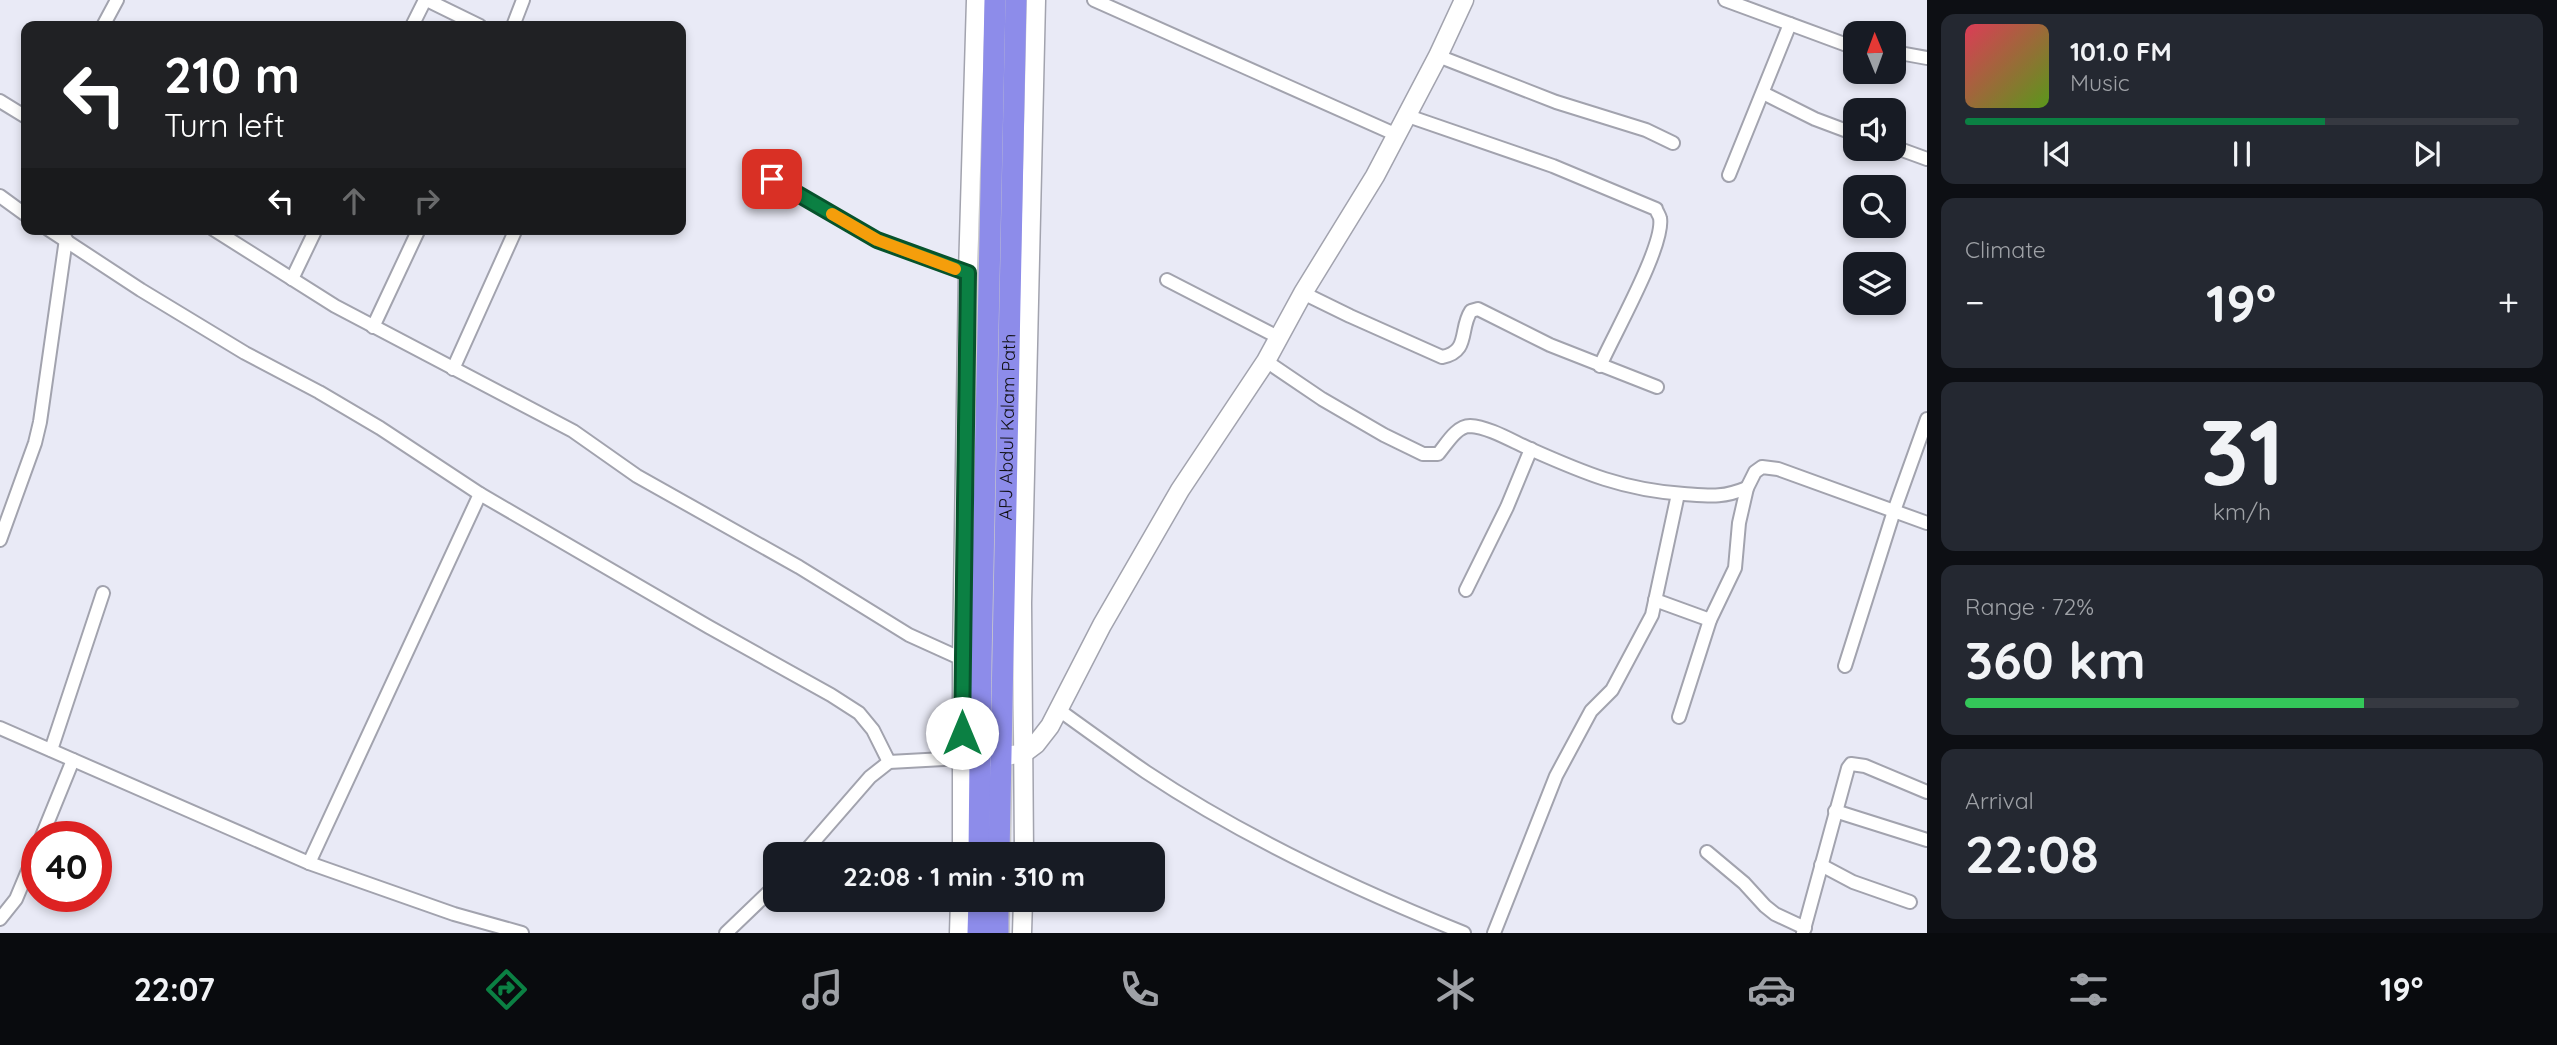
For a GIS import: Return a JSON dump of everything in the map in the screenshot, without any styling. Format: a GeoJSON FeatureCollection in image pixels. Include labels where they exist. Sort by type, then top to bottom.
{"type":"FeatureCollection","features":[{"type":"Feature","properties":{"kind":"highway","name":"APJ Abdul Kalam Path"},"geometry":{"type":"LineString","coordinates":[[979,842],[995,0]]}},
{"type":"Feature","properties":{"kind":"highway","name":"APJ Abdul Kalam Path"},"geometry":{"type":"LineString","coordinates":[[997,842],[981,757],[1016,0]]}},
{"type":"Feature","properties":{"kind":"highway"},"geometry":{"type":"LineString","coordinates":[[978,933],[979,912]]}},
{"type":"Feature","properties":{"kind":"highway"},"geometry":{"type":"LineString","coordinates":[[998,912],[998,933]]}},
{"type":"Feature","properties":{"kind":"street"},"geometry":{"type":"LineString","coordinates":[[106,21],[117,0]]}},
{"type":"Feature","properties":{"kind":"street"},"geometry":{"type":"LineString","coordinates":[[415,21],[426,0],[470,21]]}},
{"type":"Feature","properties":{"kind":"street"},"geometry":{"type":"LineString","coordinates":[[515,21],[523,0]]}},
{"type":"Feature","properties":{"kind":"street"},"geometry":{"type":"LineString","coordinates":[[964,842],[981,757],[962,659],[968,273],[976,0]]}},
{"type":"Feature","properties":{"kind":"street"},"geometry":{"type":"LineString","coordinates":[[1024,842],[1022,603],[1036,0]]}},
{"type":"Feature","properties":{"kind":"street"},"geometry":{"type":"LineString","coordinates":[[1094,0],[1396,135]]}},
{"type":"Feature","properties":{"kind":"street"},"geometry":{"type":"LineString","coordinates":[[813,842],[870,777],[889,762],[1024,753],[1036,744],[1059,710],[1102,625],[1180,490],[1266,361],[1303,293],[1352,216],[1408,116],[1464,0]]}},
{"type":"Feature","properties":{"kind":"street"},"geometry":{"type":"LineString","coordinates":[[1725,0],[1843,44]]}},
{"type":"Feature","properties":{"kind":"street"},"geometry":{"type":"LineString","coordinates":[[1729,175],[1790,24]]}},
{"type":"Feature","properties":{"kind":"street"},"geometry":{"type":"LineString","coordinates":[[1906,54],[1927,58]]}},
{"type":"Feature","properties":{"kind":"street"},"geometry":{"type":"LineString","coordinates":[[1438,57],[1556,102],[1646,130],[1673,144]]}},
{"type":"Feature","properties":{"kind":"street"},"geometry":{"type":"LineString","coordinates":[[1763,93],[1843,130]]}},
{"type":"Feature","properties":{"kind":"street"},"geometry":{"type":"LineString","coordinates":[[0,101],[21,114]]}},
{"type":"Feature","properties":{"kind":"street"},"geometry":{"type":"LineString","coordinates":[[1408,116],[1553,166],[1656,209],[1661,218],[1659,235],[1650,261],[1600,366]]}},
{"type":"Feature","properties":{"kind":"street"},"geometry":{"type":"LineString","coordinates":[[1906,151],[1927,159]]}},
{"type":"Feature","properties":{"kind":"street"},"geometry":{"type":"LineString","coordinates":[[0,196],[21,211]]}},
{"type":"Feature","properties":{"kind":"street"},"geometry":{"type":"LineString","coordinates":[[58,235],[141,290],[245,353],[380,428],[480,494],[720,634],[831,695],[859,713],[873,730],[889,762]]}},
{"type":"Feature","properties":{"kind":"street"},"geometry":{"type":"LineString","coordinates":[[224,235],[373,327],[573,431],[637,476],[799,566],[909,635],[962,659]]}},
{"type":"Feature","properties":{"kind":"street"},"geometry":{"type":"LineString","coordinates":[[292,279],[313,235]]}},
{"type":"Feature","properties":{"kind":"street"},"geometry":{"type":"LineString","coordinates":[[373,327],[416,235]]}},
{"type":"Feature","properties":{"kind":"street"},"geometry":{"type":"LineString","coordinates":[[453,369],[513,235]]}},
{"type":"Feature","properties":{"kind":"street"},"geometry":{"type":"LineString","coordinates":[[0,540],[40,422],[66,240]]}},
{"type":"Feature","properties":{"kind":"street"},"geometry":{"type":"LineString","coordinates":[[1167,280],[1278,337]]}},
{"type":"Feature","properties":{"kind":"street"},"geometry":{"type":"LineString","coordinates":[[1303,293],[1442,356],[1452,355],[1461,347],[1466,318],[1471,311],[1478,309],[1550,345],[1657,387]]}},
{"type":"Feature","properties":{"kind":"street"},"geometry":{"type":"LineString","coordinates":[[1266,361],[1322,399],[1423,454],[1438,454],[1458,431],[1468,426],[1487,430],[1589,475],[1626,487],[1724,497],[1747,488]]}},
{"type":"Feature","properties":{"kind":"street"},"geometry":{"type":"LineString","coordinates":[[1845,666],[1894,511],[1927,419]]}},
{"type":"Feature","properties":{"kind":"street"},"geometry":{"type":"LineString","coordinates":[[1466,590],[1507,507],[1531,449]]}},
{"type":"Feature","properties":{"kind":"street"},"geometry":{"type":"LineString","coordinates":[[1679,717],[1710,620],[1735,568],[1739,523],[1747,488],[1755,472],[1762,467],[1778,469],[1927,523]]}},
{"type":"Feature","properties":{"kind":"street"},"geometry":{"type":"LineString","coordinates":[[309,863],[480,494]]}},
{"type":"Feature","properties":{"kind":"street"},"geometry":{"type":"LineString","coordinates":[[1494,933],[1556,776],[1591,711],[1612,690],[1652,615],[1678,494]]}},
{"type":"Feature","properties":{"kind":"street"},"geometry":{"type":"LineString","coordinates":[[51,750],[103,593]]}},
{"type":"Feature","properties":{"kind":"street"},"geometry":{"type":"LineString","coordinates":[[1655,600],[1710,620]]}},
{"type":"Feature","properties":{"kind":"street"},"geometry":{"type":"LineString","coordinates":[[1059,710],[1148,773],[1212,812],[1356,888],[1464,933]]}},
{"type":"Feature","properties":{"kind":"street"},"geometry":{"type":"LineString","coordinates":[[0,729],[309,863],[454,914],[522,933]]}},
{"type":"Feature","properties":{"kind":"street"},"geometry":{"type":"LineString","coordinates":[[48,821],[73,760]]}},
{"type":"Feature","properties":{"kind":"street"},"geometry":{"type":"LineString","coordinates":[[1707,852],[1744,883],[1765,906],[1804,930],[1844,776],[1851,764],[1865,766],[1927,792]]}},
{"type":"Feature","properties":{"kind":"street"},"geometry":{"type":"LineString","coordinates":[[1835,811],[1927,840]]}},
{"type":"Feature","properties":{"kind":"street"},"geometry":{"type":"LineString","coordinates":[[1821,865],[1853,882],[1910,902]]}},
{"type":"Feature","properties":{"kind":"street"},"geometry":{"type":"LineString","coordinates":[[0,919],[16,899],[21,887]]}},
{"type":"Feature","properties":{"kind":"street"},"geometry":{"type":"LineString","coordinates":[[726,933],[763,898]]}},
{"type":"Feature","properties":{"kind":"street"},"geometry":{"type":"LineString","coordinates":[[959,933],[960,912]]}},
{"type":"Feature","properties":{"kind":"street"},"geometry":{"type":"LineString","coordinates":[[1022,933],[1023,912]]}},
{"type":"Feature","properties":{"kind":"lane"},"geometry":{"type":"LineString","coordinates":[[772,179],[877,240],[968,273]]}},
{"type":"Feature","properties":{"kind":"slow traffic"},"geometry":{"type":"LineString","coordinates":[[832,214],[877,240],[955,269]]}},
{"type":"Feature","properties":{"kind":"route"},"geometry":{"type":"LineString","coordinates":[[772,179],[877,240],[968,273],[962,733]]}}]}
